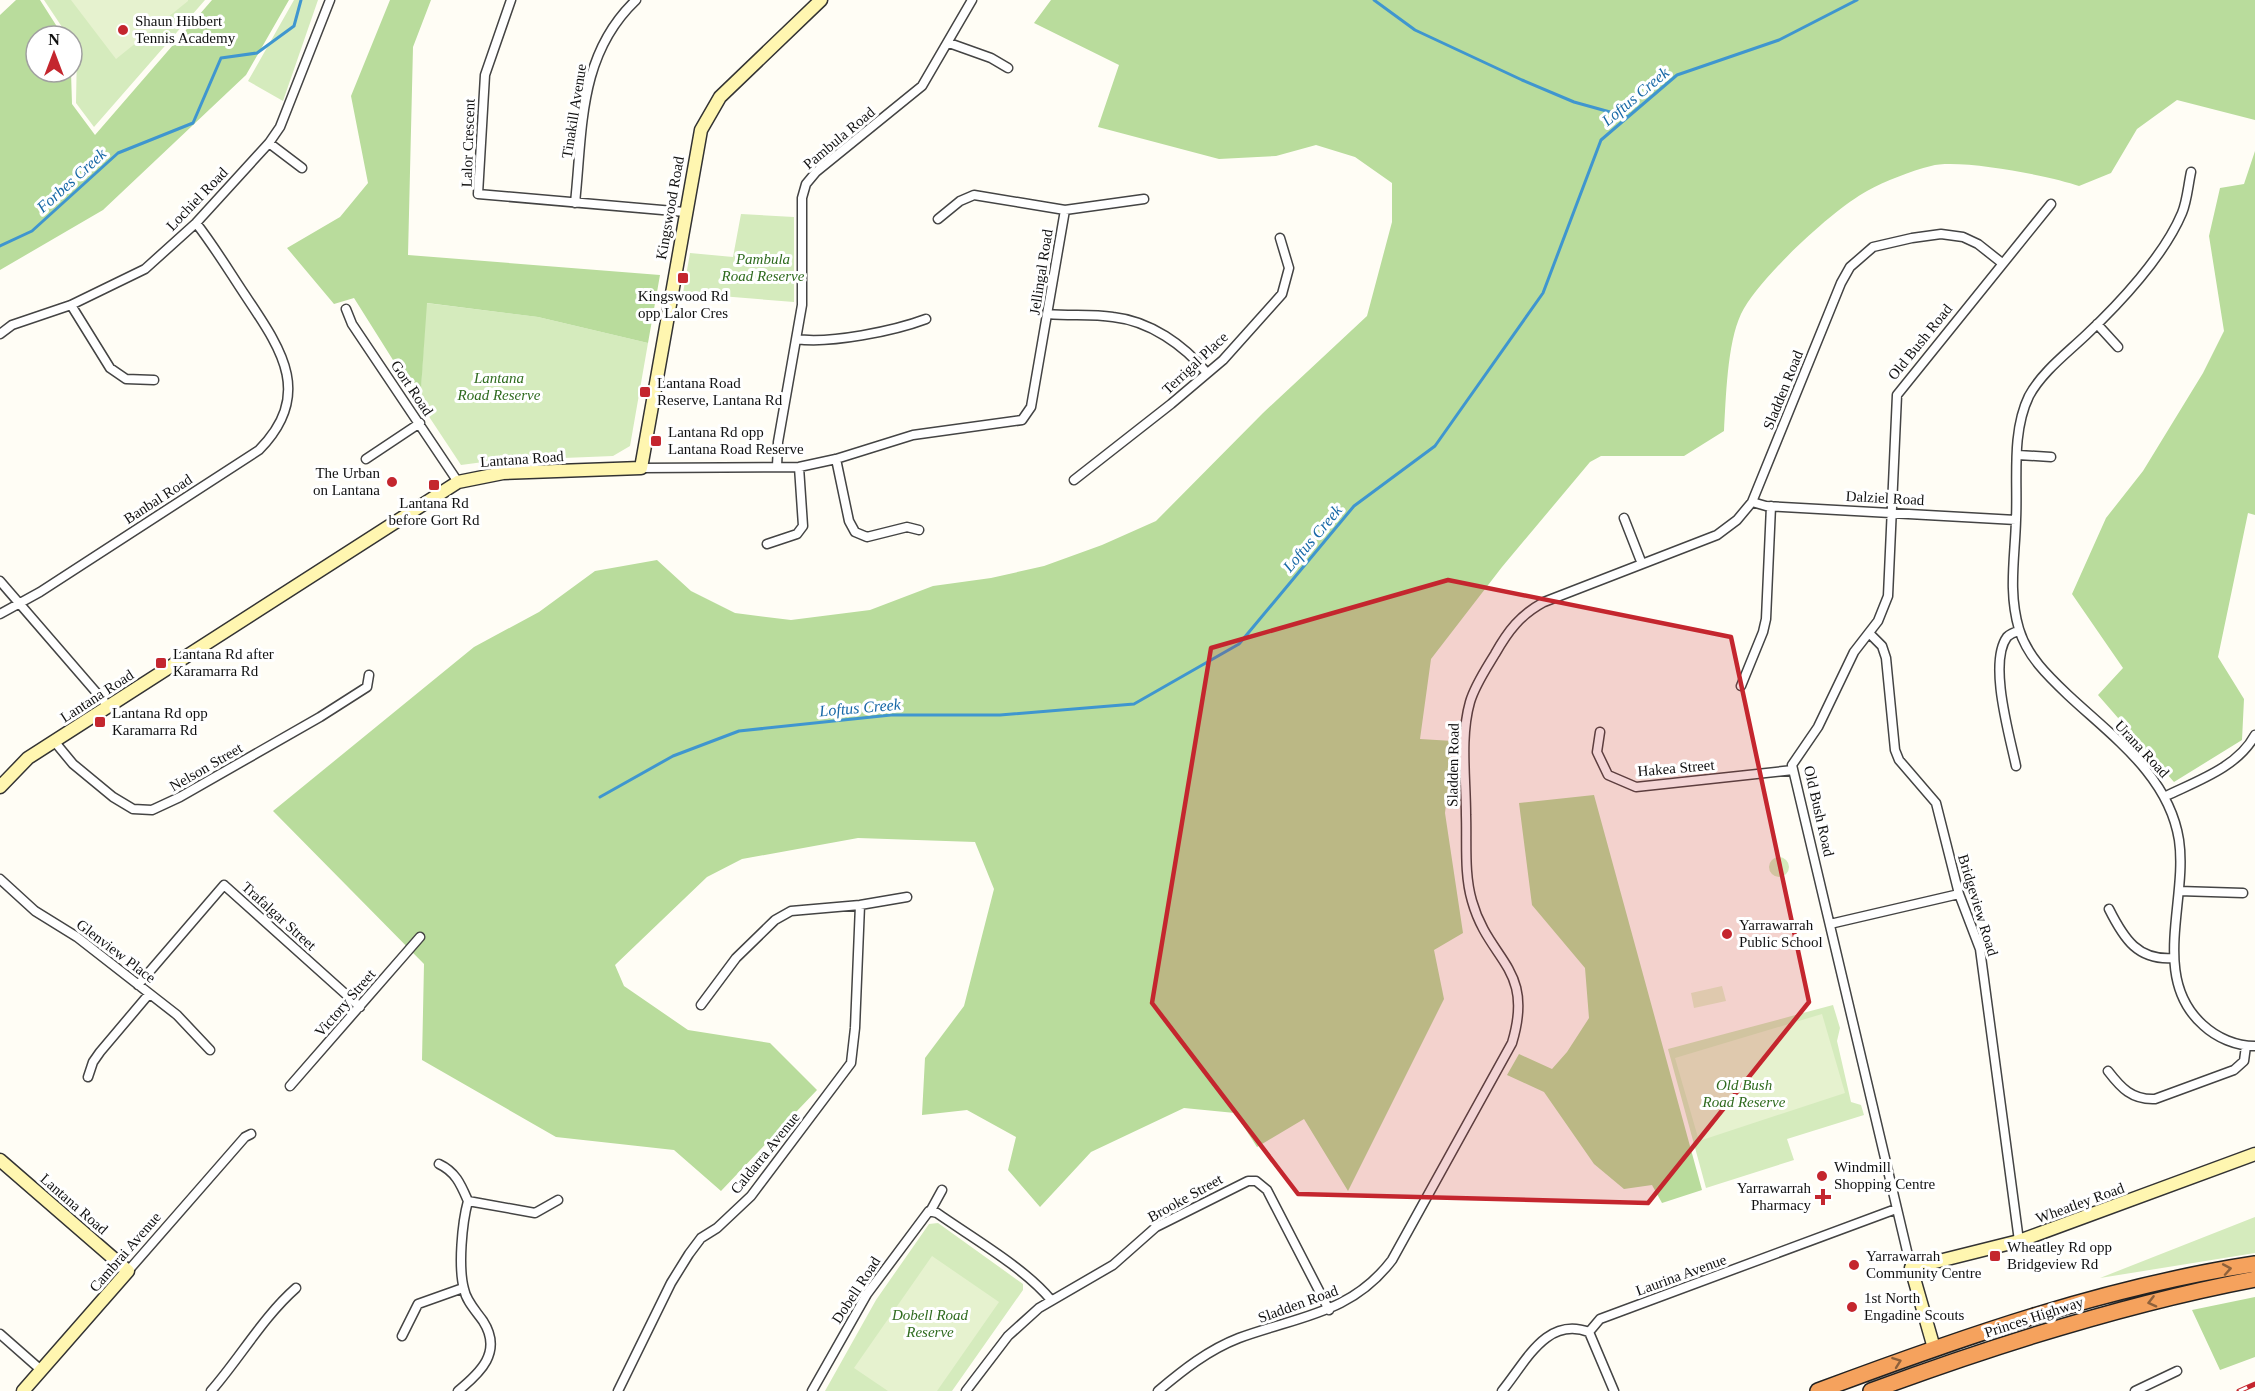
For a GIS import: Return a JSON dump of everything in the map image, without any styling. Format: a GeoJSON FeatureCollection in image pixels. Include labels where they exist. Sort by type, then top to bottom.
{"type":"FeatureCollection","features":[{"type":"Feature","properties":{"kind":"highway","name":"Princes Highway"},"geometry":{"type":"LineString","coordinates":[[1818,1391],[1934,1348],[2088,1300],[2180,1278],[2255,1264]]}},
{"type":"Feature","properties":{"kind":"highway","name":"Princes Highway"},"geometry":{"type":"LineString","coordinates":[[1871,1391],[2081,1322],[2150,1302],[2255,1279]]}},
{"type":"Feature","properties":{"kind":"highway"},"geometry":{"type":"LineString","coordinates":[[1904,1379],[1925,1360],[1934,1348],[1952,1352],[2053,1320],[2081,1322]]}},
{"type":"Feature","properties":{"kind":"street","name":"Lochiel Road"},"geometry":{"type":"LineString","coordinates":[[0,334],[12,325],[71,305],[145,269],[196,223],[268,143],[286,115],[330,0]]}},
{"type":"Feature","properties":{"kind":"street","name":"Lalor Crescent"},"geometry":{"type":"LineString","coordinates":[[511,0],[485,75],[478,194],[685,212]]}},
{"type":"Feature","properties":{"kind":"street","name":"Tinakill Avenue"},"geometry":{"type":"LineString","coordinates":[[575,203],[593,66],[605,37],[636,0]]}},
{"type":"Feature","properties":{"kind":"street","name":"Kingswood Road"},"geometry":{"type":"LineString","coordinates":[[641,468],[697,142],[713,107],[729,88],[820,0]]}},
{"type":"Feature","properties":{"kind":"street","name":"Pambula Road"},"geometry":{"type":"LineString","coordinates":[[777,467],[778,442],[804,290],[801,208],[806,184],[816,172],[922,86],[972,0]]}},
{"type":"Feature","properties":{"kind":"street"},"geometry":{"type":"LineString","coordinates":[[949,43],[992,58],[1008,68]]}},
{"type":"Feature","properties":{"kind":"street"},"geometry":{"type":"LineString","coordinates":[[268,143],[302,168]]}},
{"type":"Feature","properties":{"kind":"street","name":"Urana Road"},"geometry":{"type":"LineString","coordinates":[[2191,172],[2183,211],[2174,229],[2123,299],[2035,386],[2021,419],[2012,589],[2019,631],[2037,663],[2140,763],[2166,796],[2180,843],[2174,958],[2178,987],[2198,1021],[2219,1036],[2250,1046]]}},
{"type":"Feature","properties":{"kind":"street"},"geometry":{"type":"LineString","coordinates":[[938,219],[960,201],[974,195],[1065,210],[1144,199]]}},
{"type":"Feature","properties":{"kind":"street","name":"Old Bush Road"},"geometry":{"type":"LineString","coordinates":[[1934,1348],[1896,1209],[1792,770],[1793,760],[1818,727],[1854,652],[1884,610],[1888,596],[1897,395],[2051,204]]}},
{"type":"Feature","properties":{"kind":"street","name":"Jellingal Road"},"geometry":{"type":"LineString","coordinates":[[1027,417],[1031,407],[1065,210]]}},
{"type":"Feature","properties":{"kind":"street","name":"Banbal Road"},"geometry":{"type":"LineString","coordinates":[[0,614],[259,450],[276,431],[285,412],[288,375],[276,341],[196,223]]}},
{"type":"Feature","properties":{"kind":"street","name":"Sladden Road"},"geometry":{"type":"LineString","coordinates":[[1158,1391],[1189,1365],[1219,1347],[1329,1310],[1364,1289],[1392,1260],[1505,1059],[1518,1024],[1520,1007],[1511,972],[1482,925],[1472,901],[1468,883],[1466,746],[1471,700],[1504,639],[1524,613],[1544,602],[1725,530],[1737,520],[1752,502],[1841,283],[1859,256],[1888,242],[1953,234],[1978,244],[2002,262]]}},
{"type":"Feature","properties":{"kind":"street","name":"Terrigal Place"},"geometry":{"type":"LineString","coordinates":[[1074,480],[1207,373],[1282,294],[1289,268],[1280,238]]}},
{"type":"Feature","properties":{"kind":"street"},"geometry":{"type":"LineString","coordinates":[[71,305],[110,368],[126,379],[154,380]]}},
{"type":"Feature","properties":{"kind":"street","name":"Gort Road"},"geometry":{"type":"LineString","coordinates":[[346,309],[352,324],[458,482]]}},
{"type":"Feature","properties":{"kind":"street"},"geometry":{"type":"LineString","coordinates":[[1048,314],[1114,317],[1143,325],[1186,352],[1207,373]]}},
{"type":"Feature","properties":{"kind":"street"},"geometry":{"type":"LineString","coordinates":[[796,339],[822,339],[891,329],[926,319]]}},
{"type":"Feature","properties":{"kind":"street"},"geometry":{"type":"LineString","coordinates":[[2097,324],[2118,347]]}},
{"type":"Feature","properties":{"kind":"street","name":"Lantana Road"},"geometry":{"type":"LineString","coordinates":[[0,787],[18,766],[54,741],[458,482],[503,473],[641,468],[799,467],[836,459],[913,435],[1016,422],[1027,417]]}},
{"type":"Feature","properties":{"kind":"street"},"geometry":{"type":"LineString","coordinates":[[366,459],[420,423]]}},
{"type":"Feature","properties":{"kind":"street"},"geometry":{"type":"LineString","coordinates":[[2018,455],[2051,457]]}},
{"type":"Feature","properties":{"kind":"street"},"geometry":{"type":"LineString","coordinates":[[836,459],[849,521],[855,532],[867,537],[907,527],[919,530]]}},
{"type":"Feature","properties":{"kind":"street"},"geometry":{"type":"LineString","coordinates":[[767,544],[797,534],[803,526],[799,467]]}},
{"type":"Feature","properties":{"kind":"street","name":"Dalziel Road"},"geometry":{"type":"LineString","coordinates":[[1752,502],[1771,506],[2016,520]]}},
{"type":"Feature","properties":{"kind":"street"},"geometry":{"type":"LineString","coordinates":[[1740,686],[1763,632],[1766,619],[1771,506]]}},
{"type":"Feature","properties":{"kind":"street"},"geometry":{"type":"LineString","coordinates":[[1624,518],[1642,564]]}},
{"type":"Feature","properties":{"kind":"street"},"geometry":{"type":"LineString","coordinates":[[0,581],[108,706]]}},
{"type":"Feature","properties":{"kind":"street"},"geometry":{"type":"LineString","coordinates":[[2016,766],[2001,700],[2000,683],[2007,638],[2019,631]]}},
{"type":"Feature","properties":{"kind":"street","name":"Bridgeview Road"},"geometry":{"type":"LineString","coordinates":[[1869,633],[1882,646],[1886,658],[1895,750],[1899,760],[1936,803],[1959,894],[1980,949],[2019,1241]]}},
{"type":"Feature","properties":{"kind":"street","name":"Nelson Street"},"geometry":{"type":"LineString","coordinates":[[54,741],[73,764],[113,797],[133,809],[152,810],[180,797],[320,717],[367,687],[369,675]]}},
{"type":"Feature","properties":{"kind":"street","name":"Hakea Street"},"geometry":{"type":"LineString","coordinates":[[1600,732],[1597,752],[1608,775],[1636,787],[1792,770]]}},
{"type":"Feature","properties":{"kind":"street"},"geometry":{"type":"LineString","coordinates":[[2166,796],[2215,772],[2237,758],[2254,741]]}},
{"type":"Feature","properties":{"kind":"street","name":"Glenview Place"},"geometry":{"type":"LineString","coordinates":[[0,879],[35,911],[77,937],[177,1015],[210,1050]]}},
{"type":"Feature","properties":{"kind":"street","name":"Trafalgar Street"},"geometry":{"type":"LineString","coordinates":[[138,985],[224,885],[360,1007]]}},
{"type":"Feature","properties":{"kind":"street"},"geometry":{"type":"LineString","coordinates":[[2179,891],[2243,893]]}},
{"type":"Feature","properties":{"kind":"street"},"geometry":{"type":"LineString","coordinates":[[1830,924],[1959,894]]}},
{"type":"Feature","properties":{"kind":"street"},"geometry":{"type":"LineString","coordinates":[[701,1005],[736,958],[776,920],[791,911],[860,906],[907,897]]}},
{"type":"Feature","properties":{"kind":"street","name":"Caldarra Avenue"},"geometry":{"type":"LineString","coordinates":[[618,1391],[671,1282],[689,1254],[701,1238],[751,1196],[851,1063],[855,1028],[860,906]]}},
{"type":"Feature","properties":{"kind":"street"},"geometry":{"type":"LineString","coordinates":[[2109,909],[2121,933],[2136,950],[2151,957],[2174,958]]}},
{"type":"Feature","properties":{"kind":"street","name":"Victory Street"},"geometry":{"type":"LineString","coordinates":[[290,1086],[420,937]]}},
{"type":"Feature","properties":{"kind":"street"},"geometry":{"type":"LineString","coordinates":[[88,1077],[93,1062],[100,1052],[149,994]]}},
{"type":"Feature","properties":{"kind":"street"},"geometry":{"type":"LineString","coordinates":[[2108,1071],[2127,1092],[2145,1099],[2155,1099],[2234,1070],[2244,1061],[2250,1046]]}},
{"type":"Feature","properties":{"kind":"street","name":"Cambrai Avenue"},"geometry":{"type":"LineString","coordinates":[[23,1391],[245,1137],[251,1134]]}},
{"type":"Feature","properties":{"kind":"street","name":"Wheatley Road"},"geometry":{"type":"LineString","coordinates":[[1911,1268],[2019,1241],[2255,1154]]}},
{"type":"Feature","properties":{"kind":"street","name":"Lantana Road"},"geometry":{"type":"LineString","coordinates":[[0,1160],[128,1271]]}},
{"type":"Feature","properties":{"kind":"street"},"geometry":{"type":"LineString","coordinates":[[439,1164],[450,1170],[460,1182],[468,1202],[462,1223],[463,1288],[485,1324],[489,1350],[482,1372],[458,1391]]}},
{"type":"Feature","properties":{"kind":"street","name":"Brooke Street"},"geometry":{"type":"LineString","coordinates":[[966,1391],[1008,1336],[1051,1300],[1078,1287],[1113,1265],[1156,1227],[1248,1181],[1256,1181],[1267,1190],[1329,1310]]}},
{"type":"Feature","properties":{"kind":"street","name":"Dobell Road"},"geometry":{"type":"LineString","coordinates":[[812,1391],[867,1294],[920,1221],[931,1210],[942,1190]]}},
{"type":"Feature","properties":{"kind":"street"},"geometry":{"type":"LineString","coordinates":[[468,1202],[535,1213],[558,1200]]}},
{"type":"Feature","properties":{"kind":"street","name":"Laurina Avenue"},"geometry":{"type":"LineString","coordinates":[[1588,1332],[1600,1319],[1896,1209]]}},
{"type":"Feature","properties":{"kind":"street"},"geometry":{"type":"LineString","coordinates":[[931,1210],[1043,1290],[1051,1300]]}},
{"type":"Feature","properties":{"kind":"street"},"geometry":{"type":"LineString","coordinates":[[212,1391],[281,1301],[296,1288]]}},
{"type":"Feature","properties":{"kind":"street"},"geometry":{"type":"LineString","coordinates":[[402,1336],[418,1304],[463,1288]]}},
{"type":"Feature","properties":{"kind":"street"},"geometry":{"type":"LineString","coordinates":[[1502,1391],[1551,1333],[1566,1327],[1588,1332],[1614,1391]]}},
{"type":"Feature","properties":{"kind":"street"},"geometry":{"type":"LineString","coordinates":[[0,1334],[41,1370]]}},
{"type":"Feature","properties":{"kind":"street"},"geometry":{"type":"LineString","coordinates":[[2135,1391],[2177,1371]]}},
{"type":"Feature","properties":{"kind":"highlighted area"},"geometry":{"type":"Polygon","coordinates":[[[1448,580],[1731,637],[1809,1002],[1648,1203],[1298,1194],[1152,1003],[1211,648],[1448,580]]]}},
{"type":"Feature","properties":{"kind":"green space"},"geometry":{"type":"Polygon","coordinates":[[[16,0],[40,0],[55,24],[24,24],[24,84],[71,84],[72,104],[95,135],[212,0],[289,0],[246,75],[103,210],[0,270],[0,15],[16,0]]]}},
{"type":"Feature","properties":{"kind":"green space"},"geometry":{"type":"Polygon","coordinates":[[[44,0],[205,0],[94,127],[76,103],[76,84],[84,84],[84,24],[60,24],[44,0]]]}},
{"type":"Feature","properties":{"kind":"green space","name":"Shaun Hibbert Tennis Academy"},"geometry":{"type":"Polygon","coordinates":[[[71,0],[188,0],[188,1],[116,59],[71,0]]]}},
{"type":"Feature","properties":{"kind":"green space"},"geometry":{"type":"Polygon","coordinates":[[[294,0],[318,0],[283,101],[248,81],[294,0]]]}},
{"type":"Feature","properties":{"kind":"green space"},"geometry":{"type":"Polygon","coordinates":[[[390,0],[431,0],[413,47],[408,255],[660,275],[648,343],[538,317],[427,303],[420,403],[354,298],[334,304],[287,248],[340,217],[368,183],[351,96],[390,0]]]}},
{"type":"Feature","properties":{"kind":"green space"},"geometry":{"type":"Polygon","coordinates":[[[1051,0],[2255,0],[2255,120],[2177,100],[2137,129],[2111,173],[2079,186],[2005,169],[1944,164],[1915,171],[1874,187],[1835,213],[1797,246],[1750,299],[1736,326],[1733,340],[1728,371],[1724,431],[1684,456],[1601,456],[1590,462],[1502,567],[1431,659],[1420,739],[1453,741],[1445,813],[1463,933],[1434,950],[1444,999],[1348,1191],[1304,1119],[1257,1147],[1235,1113],[1184,1108],[1091,1152],[1040,1207],[1008,1170],[1016,1137],[967,1110],[922,1115],[925,1058],[964,1006],[994,889],[975,842],[858,838],[742,859],[707,877],[615,965],[624,986],[688,1030],[770,1043],[817,1090],[721,1191],[674,1150],[556,1137],[422,1060],[424,964],[273,811],[474,647],[539,612],[595,571],[657,560],[691,591],[735,613],[791,620],[870,610],[933,586],[991,578],[1044,566],[1102,545],[1156,521],[1263,413],[1367,316],[1392,222],[1392,183],[1355,157],[1316,145],[1276,156],[1219,159],[1098,127],[1119,65],[1034,23],[1051,0]]]}},
{"type":"Feature","properties":{"kind":"green space"},"geometry":{"type":"Polygon","coordinates":[[[2255,151],[2255,515],[2248,513],[2218,657],[2244,699],[2242,740],[2174,782],[2098,695],[2123,668],[2072,594],[2106,518],[2143,471],[2203,373],[2224,331],[2209,236],[2220,188],[2244,184],[2255,151]]]}},
{"type":"Feature","properties":{"kind":"green space","name":"Pambula Road Reserve"},"geometry":{"type":"Polygon","coordinates":[[[741,214],[794,217],[794,302],[683,293],[690,253],[733,257],[741,214]]]}},
{"type":"Feature","properties":{"kind":"green space","name":"Lantana Road Reserve"},"geometry":{"type":"Polygon","coordinates":[[[426,303],[538,317],[648,343],[630,446],[613,456],[491,461],[461,465],[420,403],[426,303]]]}},
{"type":"Feature","properties":{"kind":"green space"},"geometry":{"type":"Polygon","coordinates":[[[1594,795],[1702,1190],[1662,1203],[1652,1185],[1624,1189],[1594,1164],[1544,1092],[1507,1075],[1519,1054],[1552,1069],[1567,1052],[1589,1018],[1585,968],[1532,905],[1519,803],[1594,795]]]}},
{"type":"Feature","properties":{"kind":"green space"},"geometry":{"type":"Polygon","coordinates":[[[1779,857],[1786,860],[1789,867],[1786,874],[1779,877],[1772,874],[1769,867],[1772,860],[1779,857]]]}},
{"type":"Feature","properties":{"kind":"green space"},"geometry":{"type":"Polygon","coordinates":[[[1722,986],[1726,1001],[1694,1008],[1691,993],[1722,986]]]}},
{"type":"Feature","properties":{"kind":"green space","name":"Old Bush Road Reserve"},"geometry":{"type":"Polygon","coordinates":[[[1833,1005],[1840,1028],[1837,1041],[1851,1102],[1861,1105],[1864,1115],[1787,1139],[1794,1160],[1706,1188],[1668,1049],[1833,1005]]]}},
{"type":"Feature","properties":{"kind":"green space"},"geometry":{"type":"Polygon","coordinates":[[[1822,1014],[1845,1093],[1699,1141],[1675,1058],[1822,1014]]]}},
{"type":"Feature","properties":{"kind":"green space"},"geometry":{"type":"Polygon","coordinates":[[[2255,1217],[2255,1253],[2100,1278],[2255,1217]]]}},
{"type":"Feature","properties":{"kind":"green space","name":"Dobell Road Reserve"},"geometry":{"type":"Polygon","coordinates":[[[938,1223],[1023,1284],[1023,1290],[952,1391],[825,1391],[876,1300],[929,1224],[938,1223]]]}},
{"type":"Feature","properties":{"kind":"green space"},"geometry":{"type":"Polygon","coordinates":[[[932,1256],[999,1302],[937,1391],[888,1391],[854,1368],[932,1256]]]}},
{"type":"Feature","properties":{"kind":"green space"},"geometry":{"type":"Polygon","coordinates":[[[2255,1297],[2255,1357],[2220,1370],[2192,1310],[2255,1297]]]}},
{"type":"Feature","properties":{"kind":"waterway","name":"Forbes Creek"},"geometry":{"type":"LineString","coordinates":[[0,246],[32,231],[118,153],[193,123],[221,58],[257,53],[294,26],[301,0]]}},
{"type":"Feature","properties":{"kind":"waterway"},"geometry":{"type":"LineString","coordinates":[[1374,0],[1415,30],[1522,80],[1574,102],[1628,117]]}},
{"type":"Feature","properties":{"kind":"waterway","name":"Loftus Creek"},"geometry":{"type":"LineString","coordinates":[[600,797],[673,756],[739,731],[891,715],[1000,715],[1134,704],[1239,644],[1354,506],[1435,446],[1543,293],[1601,140],[1677,75],[1779,40],[1857,0]]}},
{"type":"Feature","properties":{"kind":"railway"},"geometry":{"type":"LineString","coordinates":[[2239,1391],[2255,1384]]}},
{"type":"Feature","properties":{"kind":"place","name":"Shaun Hibbert Tennis Academy"},"geometry":{"type":"Point","coordinates":[123,30]}},
{"type":"Feature","properties":{"kind":"place","name":"Kingswood Rd opp Lalor Cres"},"geometry":{"type":"Point","coordinates":[683,278]}},
{"type":"Feature","properties":{"kind":"place","name":"Lantana Road Reserve, Lantana Rd"},"geometry":{"type":"Point","coordinates":[645,392]}},
{"type":"Feature","properties":{"kind":"place","name":"Lantana Rd opp Lantana Road Reserve"},"geometry":{"type":"Point","coordinates":[656,441]}},
{"type":"Feature","properties":{"kind":"place","name":"The Urban on Lantana"},"geometry":{"type":"Point","coordinates":[392,482]}},
{"type":"Feature","properties":{"kind":"place","name":"Lantana Rd before Gort Rd"},"geometry":{"type":"Point","coordinates":[434,485]}},
{"type":"Feature","properties":{"kind":"place","name":"Lantana Rd after Karamarra Rd"},"geometry":{"type":"Point","coordinates":[161,663]}},
{"type":"Feature","properties":{"kind":"place","name":"Lantana Rd opp Karamarra Rd"},"geometry":{"type":"Point","coordinates":[100,722]}},
{"type":"Feature","properties":{"kind":"place","name":"Yarrawarrah Public School"},"geometry":{"type":"Point","coordinates":[1727,934]}},
{"type":"Feature","properties":{"kind":"place","name":"Windmill Shopping Centre"},"geometry":{"type":"Point","coordinates":[1822,1176]}},
{"type":"Feature","properties":{"kind":"place","name":"Yarrawarrah Pharmacy"},"geometry":{"type":"Point","coordinates":[1823,1197]}},
{"type":"Feature","properties":{"kind":"place","name":"Wheatley Rd opp Bridgeview Rd"},"geometry":{"type":"Point","coordinates":[1995,1256]}},
{"type":"Feature","properties":{"kind":"place","name":"Yarrawarrah Community Centre"},"geometry":{"type":"Point","coordinates":[1854,1265]}},
{"type":"Feature","properties":{"kind":"place","name":"1st North Engadine Scouts"},"geometry":{"type":"Point","coordinates":[1852,1307]}}]}
